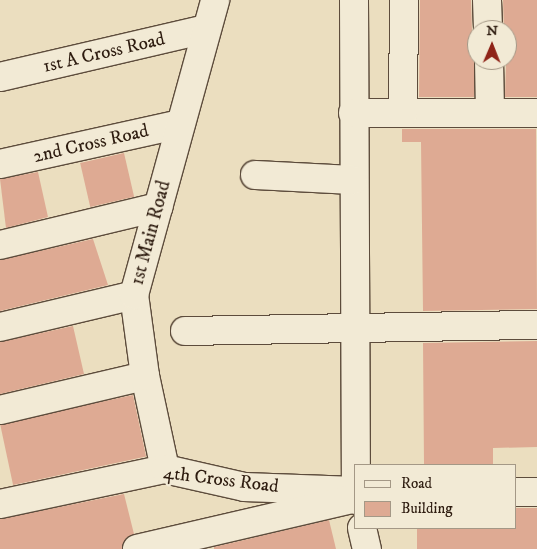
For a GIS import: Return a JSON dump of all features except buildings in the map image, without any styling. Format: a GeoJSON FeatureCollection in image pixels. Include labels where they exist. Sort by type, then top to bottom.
{"type":"FeatureCollection","features":[{"type":"Feature","properties":{"kind":"street","name":"1st Main Road"},"geometry":{"type":"LineString","coordinates":[[165,469],[145,376],[134,295],[215,0]]}},
{"type":"Feature","properties":{"kind":"street"},"geometry":{"type":"LineString","coordinates":[[354,0],[352,113],[355,464]]}},
{"type":"Feature","properties":{"kind":"street"},"geometry":{"type":"LineString","coordinates":[[403,113],[404,0]]}},
{"type":"Feature","properties":{"kind":"street"},"geometry":{"type":"LineString","coordinates":[[487,0],[488,20]]}},
{"type":"Feature","properties":{"kind":"street","name":"1st A Cross Road"},"geometry":{"type":"LineString","coordinates":[[0,77],[207,29]]}},
{"type":"Feature","properties":{"kind":"street"},"geometry":{"type":"LineString","coordinates":[[488,70],[490,113]]}},
{"type":"Feature","properties":{"kind":"street"},"geometry":{"type":"LineString","coordinates":[[352,113],[537,113]]}},
{"type":"Feature","properties":{"kind":"street","name":"2nd Cross Road"},"geometry":{"type":"LineString","coordinates":[[0,164],[181,124]]}},
{"type":"Feature","properties":{"kind":"street"},"geometry":{"type":"LineString","coordinates":[[255,175],[353,180]]}},
{"type":"Feature","properties":{"kind":"street"},"geometry":{"type":"LineString","coordinates":[[0,245],[158,207]]}},
{"type":"Feature","properties":{"kind":"street"},"geometry":{"type":"LineString","coordinates":[[0,327],[134,295]]}},
{"type":"Feature","properties":{"kind":"street"},"geometry":{"type":"LineString","coordinates":[[185,331],[353,325],[537,325]]}},
{"type":"Feature","properties":{"kind":"street"},"geometry":{"type":"LineString","coordinates":[[0,410],[145,376]]}},
{"type":"Feature","properties":{"kind":"street","name":"4th Cross Road"},"geometry":{"type":"LineString","coordinates":[[0,504],[165,469],[244,487],[354,495]]}},
{"type":"Feature","properties":{"kind":"street"},"geometry":{"type":"LineString","coordinates":[[517,492],[537,492]]}},
{"type":"Feature","properties":{"kind":"street"},"geometry":{"type":"LineString","coordinates":[[137,549],[354,495]]}},
{"type":"Feature","properties":{"kind":"street"},"geometry":{"type":"LineString","coordinates":[[362,529],[367,549]]}}]}
